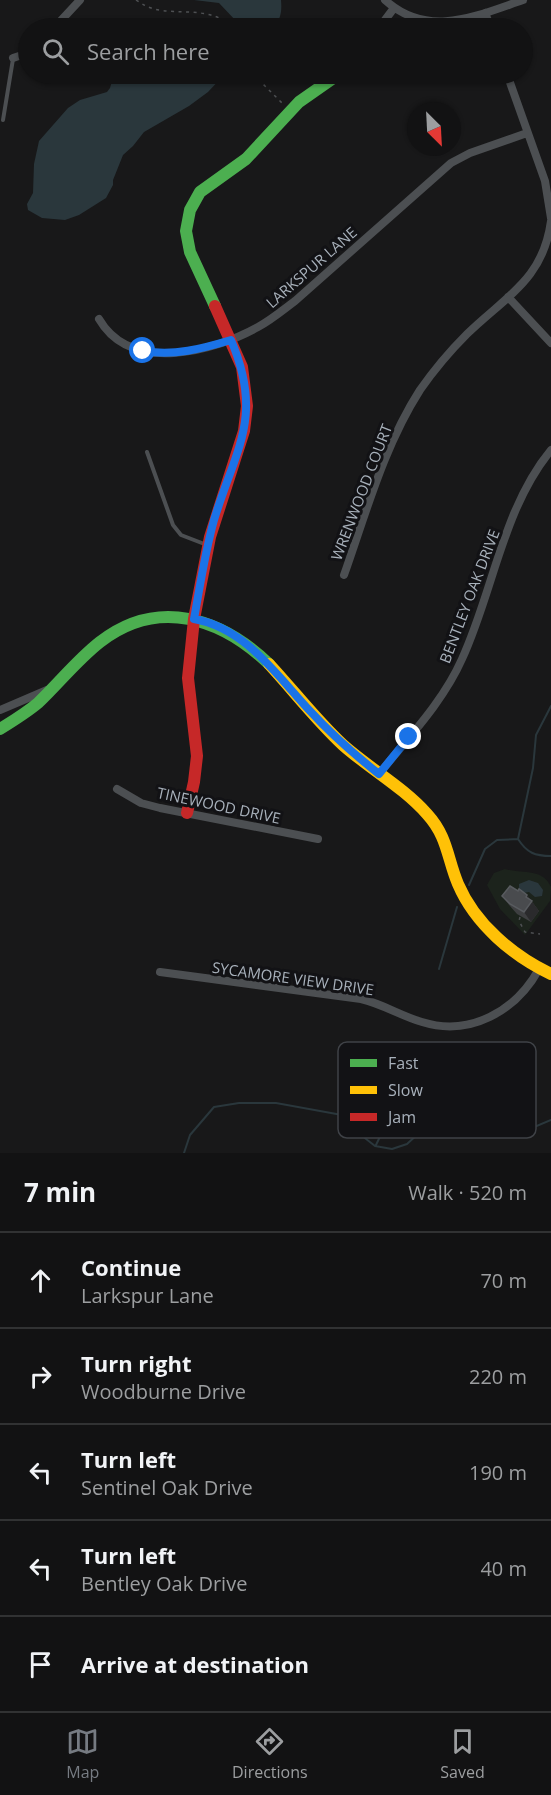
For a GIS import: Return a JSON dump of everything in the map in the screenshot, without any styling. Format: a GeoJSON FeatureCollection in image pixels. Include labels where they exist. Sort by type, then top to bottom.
{"type":"FeatureCollection","features":[{"type":"Feature","properties":{"kind":"street"},"geometry":{"type":"LineString","coordinates":[[63,18],[80,0]]}},
{"type":"Feature","properties":{"kind":"street"},"geometry":{"type":"LineString","coordinates":[[385,0],[394,8],[418,18]]}},
{"type":"Feature","properties":{"kind":"street"},"geometry":{"type":"LineString","coordinates":[[468,18],[523,0]]}},
{"type":"Feature","properties":{"kind":"street"},"geometry":{"type":"LineString","coordinates":[[386,18],[394,8]]}},
{"type":"Feature","properties":{"kind":"street"},"geometry":{"type":"LineString","coordinates":[[485,13],[487,18]]}},
{"type":"Feature","properties":{"kind":"street"},"geometry":{"type":"LineString","coordinates":[[13,58],[18,56]]}},
{"type":"Feature","properties":{"kind":"street"},"geometry":{"type":"LineString","coordinates":[[187,813],[194,782],[196,756],[188,678],[194,619],[208,545],[235,462],[246,418],[246,386],[242,367],[231,340],[190,252],[186,231],[190,210],[200,192],[246,159],[290,112],[310,93],[324,84]]}},
{"type":"Feature","properties":{"kind":"street","name":"WRENWOOD COURT"},"geometry":{"type":"LineString","coordinates":[[344,575],[393,441],[421,389],[449,353],[531,275],[547,242],[551,220],[548,192],[510,84]]}},
{"type":"Feature","properties":{"kind":"street","name":"LARKSPUR LANE"},"geometry":{"type":"LineString","coordinates":[[99,319],[104,328],[125,344],[156,353],[189,352],[231,340],[258,327],[288,307],[451,163],[470,153],[527,133]]}},
{"type":"Feature","properties":{"kind":"street"},"geometry":{"type":"LineString","coordinates":[[508,297],[551,343]]}},
{"type":"Feature","properties":{"kind":"street","name":"BENTLEY OAK DRIVE"},"geometry":{"type":"LineString","coordinates":[[379,774],[438,700],[461,661],[515,512],[532,476],[551,450]]}},
{"type":"Feature","properties":{"kind":"street"},"geometry":{"type":"LineString","coordinates":[[0,729],[39,703],[84,654],[122,628],[161,617],[194,619],[225,630],[252,649],[333,736],[418,805],[440,831],[449,850],[459,885],[483,921],[515,952],[539,969],[551,974]]}},
{"type":"Feature","properties":{"kind":"street"},"geometry":{"type":"LineString","coordinates":[[0,710],[53,688]]}},
{"type":"Feature","properties":{"kind":"street","name":"TINEWOOD DRIVE"},"geometry":{"type":"LineString","coordinates":[[117,789],[141,802],[318,839]]}},
{"type":"Feature","properties":{"kind":"street","name":"SYCAMORE VIEW DRIVE"},"geometry":{"type":"LineString","coordinates":[[160,972],[361,999],[383,1005],[422,1023],[453,1026],[474,1023],[504,1010],[523,993],[539,969]]}},
{"type":"Feature","properties":{"kind":"lane"},"geometry":{"type":"LineString","coordinates":[[3,120],[13,58]]}},
{"type":"Feature","properties":{"kind":"lane"},"geometry":{"type":"LineString","coordinates":[[147,452],[173,525],[181,535],[208,545]]}},
{"type":"Feature","properties":{"kind":"path"},"geometry":{"type":"LineString","coordinates":[[136,0],[155,9],[213,15],[220,18]]}},
{"type":"Feature","properties":{"kind":"path"},"geometry":{"type":"LineString","coordinates":[[263,84],[290,112]]}},
{"type":"Feature","properties":{"kind":"path"},"geometry":{"type":"LineString","coordinates":[[520,917],[519,921],[525,932],[540,934]]}},
{"type":"Feature","properties":{"kind":"shaded area"},"geometry":{"type":"Polygon","coordinates":[[[194,0],[281,0],[281,12],[279,18],[233,18],[219,3],[194,0]]]}},
{"type":"Feature","properties":{"kind":"shaded area"},"geometry":{"type":"Polygon","coordinates":[[[111,84],[216,84],[189,106],[144,132],[123,155],[106,198],[79,215],[65,220],[42,218],[28,210],[27,204],[33,193],[34,164],[39,141],[68,108],[80,100],[107,92],[111,84]]]}},
{"type":"Feature","properties":{"kind":"shaded area"},"geometry":{"type":"Polygon","coordinates":[[[505,869],[537,874],[543,877],[551,887],[550,901],[525,935],[500,909],[487,885],[494,873],[505,869]]]}},
{"type":"Feature","properties":{"kind":"shaded area"},"geometry":{"type":"Polygon","coordinates":[[[529,880],[538,883],[543,890],[542,896],[535,897],[529,892],[519,891],[519,884],[529,880]]]}},
{"type":"Feature","properties":{"kind":"building"},"geometry":{"type":"Polygon","coordinates":[[[510,886],[518,891],[519,889],[532,901],[524,912],[502,896],[510,886]]]}},
{"type":"Feature","properties":{"kind":"waterway"},"geometry":{"type":"LineString","coordinates":[[551,706],[536,735],[533,768],[518,839],[532,853],[551,856]]}},
{"type":"Feature","properties":{"kind":"waterway"},"geometry":{"type":"LineString","coordinates":[[469,885],[485,849],[497,840],[518,839]]}},
{"type":"Feature","properties":{"kind":"waterway"},"geometry":{"type":"LineString","coordinates":[[439,969],[457,907]]}},
{"type":"Feature","properties":{"kind":"waterway"},"geometry":{"type":"LineString","coordinates":[[184,1153],[190,1135],[214,1107],[239,1103],[276,1103],[338,1114]]}},
{"type":"Feature","properties":{"kind":"waterway"},"geometry":{"type":"LineString","coordinates":[[536,1126],[551,1120]]}},
{"type":"Feature","properties":{"kind":"waterway"},"geometry":{"type":"LineString","coordinates":[[365,1138],[375,1146],[392,1149],[407,1144],[414,1138]]}},
{"type":"Feature","properties":{"kind":"waterway"},"geometry":{"type":"LineString","coordinates":[[376,1145],[379,1138]]}},
{"type":"Feature","properties":{"kind":"traffic: fast"},"geometry":{"type":"LineString","coordinates":[[215,306],[190,252],[186,231],[190,210],[200,192],[246,159],[299,102],[325,84]]}},
{"type":"Feature","properties":{"kind":"traffic: fast"},"geometry":{"type":"LineString","coordinates":[[0,729],[38,703],[100,642],[122,628],[144,620],[166,617],[188,619],[210,625],[231,635],[269,664]]}},
{"type":"Feature","properties":{"kind":"traffic: slow"},"geometry":{"type":"LineString","coordinates":[[269,664],[314,716],[343,745],[418,804],[439,831],[458,884],[474,912],[509,948],[551,974]]}},
{"type":"Feature","properties":{"kind":"traffic: jam"},"geometry":{"type":"LineString","coordinates":[[187,813],[197,756],[188,678],[194,619],[210,537],[244,431],[247,406],[242,367],[215,306]]}},
{"type":"Feature","properties":{"kind":"route"},"geometry":{"type":"LineString","coordinates":[[143,351],[189,352],[231,340],[242,367],[246,386],[247,405],[244,431],[210,537],[194,619],[225,630],[252,649],[333,736],[379,774],[409,737]]}}]}
